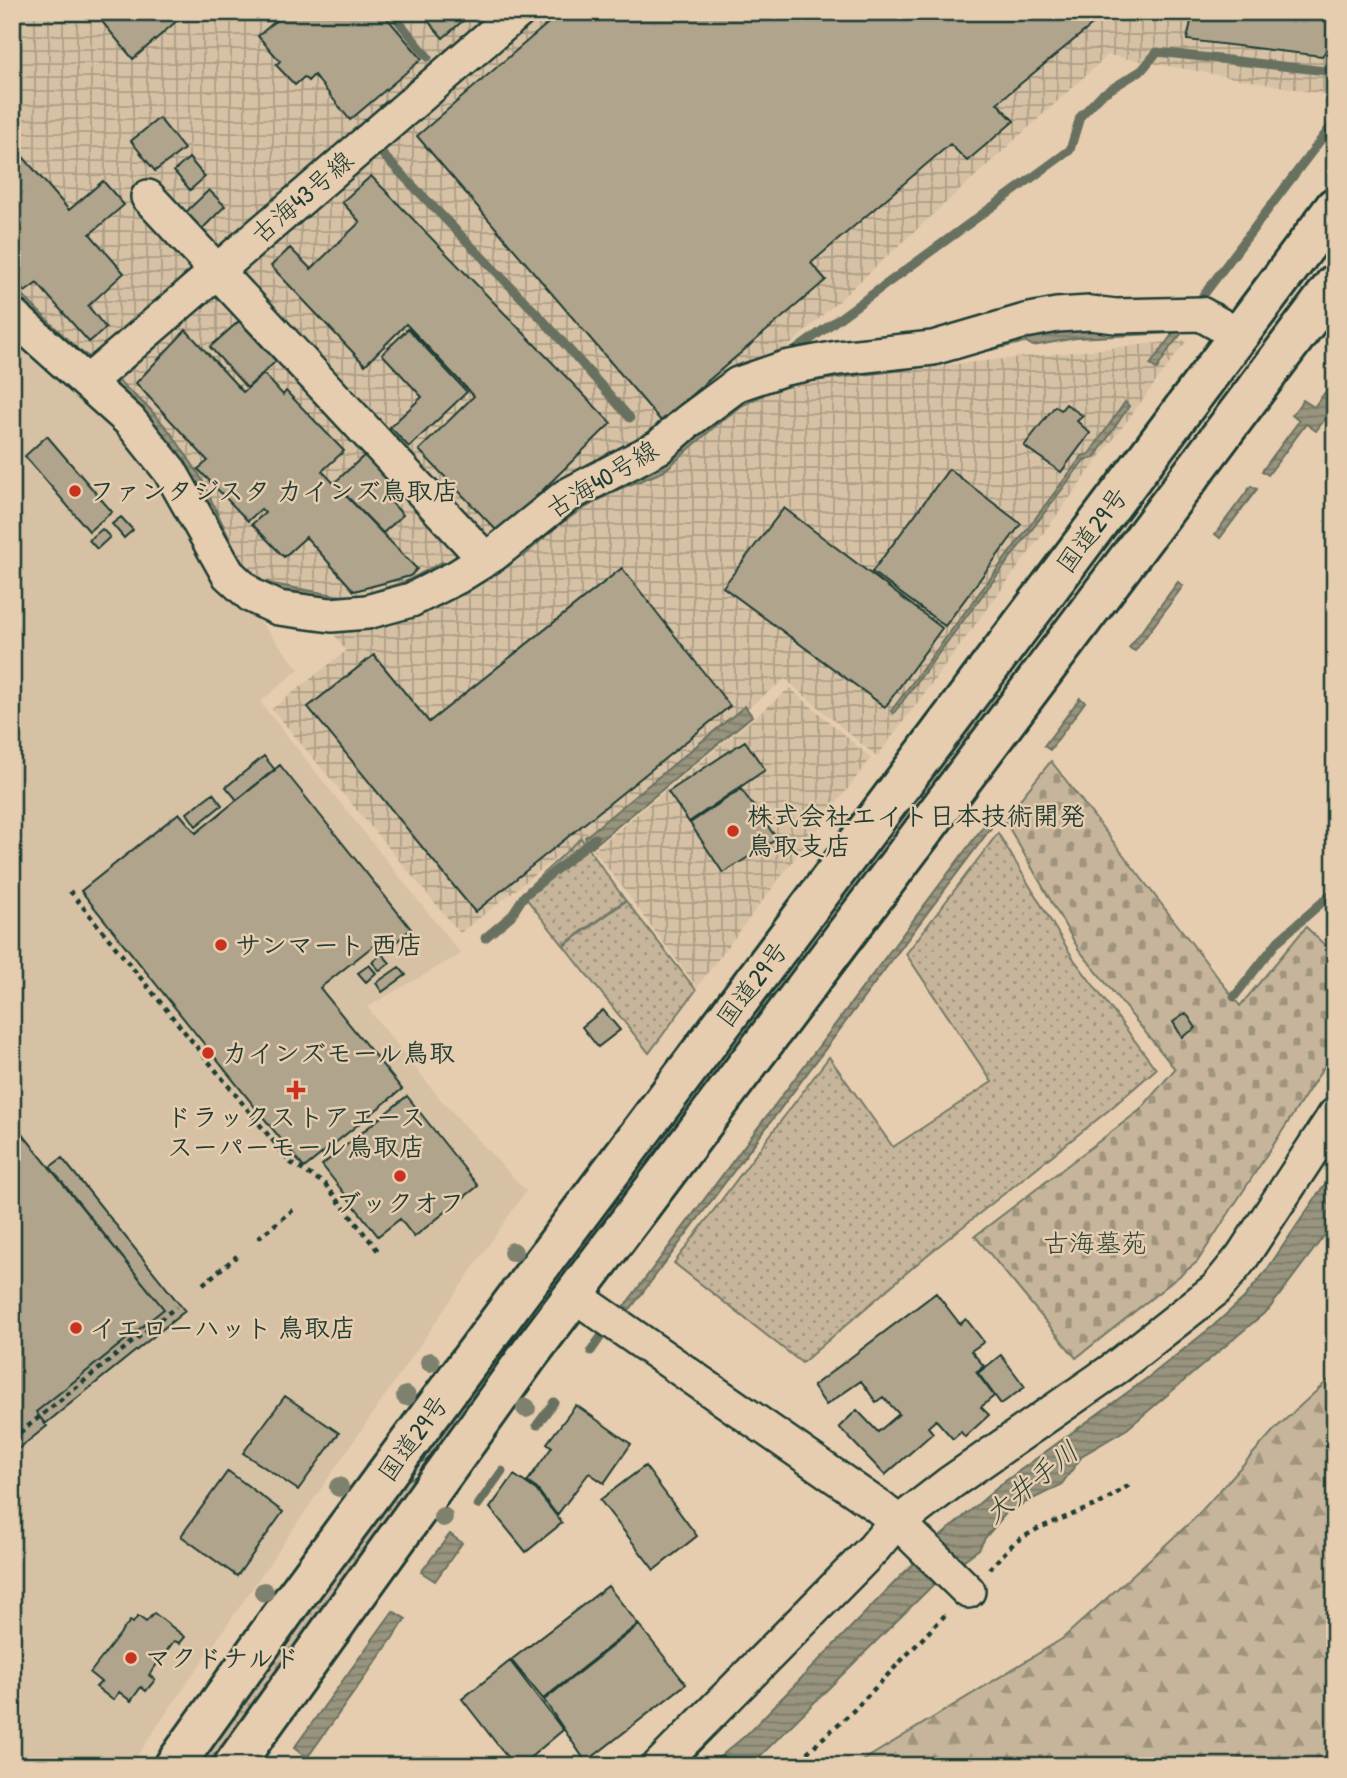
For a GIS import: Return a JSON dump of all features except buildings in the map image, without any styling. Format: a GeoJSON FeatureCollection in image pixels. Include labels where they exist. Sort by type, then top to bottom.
{"type":"FeatureCollection","features":[{"type":"Feature","properties":{"kind":"highway","name":"国道29号"},"geometry":{"type":"LineString","coordinates":[[174,1766],[510,1307],[1335,207]]}},
{"type":"Feature","properties":{"kind":"highway","name":"国道29号"},"geometry":{"type":"LineString","coordinates":[[233,1766],[574,1295],[1335,284]]}},
{"type":"Feature","properties":{"kind":"street","name":"古海43号線"},"geometry":{"type":"LineString","coordinates":[[88,382],[518,12]]}},
{"type":"Feature","properties":{"kind":"street"},"geometry":{"type":"LineString","coordinates":[[148,197],[485,559]]}},
{"type":"Feature","properties":{"kind":"street","name":"古海40号線"},"geometry":{"type":"LineString","coordinates":[[12,315],[130,421],[170,471],[228,574],[252,596],[278,608],[331,615],[367,612],[411,600],[457,577],[485,559],[566,496],[659,447],[738,384],[785,368],[838,358],[933,348],[1025,321],[1068,314],[1200,314],[1238,335]]}},
{"type":"Feature","properties":{"kind":"street"},"geometry":{"type":"LineString","coordinates":[[659,1766],[888,1531],[950,1483],[1116,1367],[1216,1289],[1242,1257],[1335,1115]]}},
{"type":"Feature","properties":{"kind":"street"},"geometry":{"type":"LineString","coordinates":[[574,1295],[868,1499],[899,1523],[968,1591]]}},
{"type":"Feature","properties":{"kind":"path"},"geometry":{"type":"LineString","coordinates":[[71,891],[291,1163],[325,1184],[379,1252]]}},
{"type":"Feature","properties":{"kind":"path"},"geometry":{"type":"LineString","coordinates":[[258,1238],[293,1210]]}},
{"type":"Feature","properties":{"kind":"path"},"geometry":{"type":"LineString","coordinates":[[203,1284],[237,1256]]}},
{"type":"Feature","properties":{"kind":"path"},"geometry":{"type":"LineString","coordinates":[[12,1439],[176,1307]]}},
{"type":"Feature","properties":{"kind":"shaded area"},"geometry":{"type":"Polygon","coordinates":[[[12,12],[1335,12],[1335,87],[1328,95],[1108,55],[745,386],[1187,340],[877,757],[785,679],[460,933],[272,709],[346,651],[315,608],[264,597],[172,461],[12,308],[12,12]]]}},
{"type":"Feature","properties":{"kind":"shaded area","name":"カインズモール鳥取"},"geometry":{"type":"Polygon","coordinates":[[[12,322],[112,411],[244,602],[299,669],[260,702],[461,954],[367,1007],[441,1100],[526,1191],[130,1766],[12,1766],[12,322]]]}},
{"type":"Feature","properties":{"kind":"shaded area"},"geometry":{"type":"Polygon","coordinates":[[[790,688],[871,758],[697,987],[594,850],[790,688]]]}},
{"type":"Feature","properties":{"kind":"green space"},"geometry":{"type":"Polygon","coordinates":[[[989,692],[1000,696],[724,1068],[428,1459],[422,1462],[421,1452],[989,692]]]}},
{"type":"Feature","properties":{"kind":"green space","name":"古海墓苑"},"geometry":{"type":"Polygon","coordinates":[[[1051,761],[1240,1006],[1306,927],[1335,955],[1335,1050],[1197,1262],[1076,1358],[975,1236],[1140,1110],[1175,1069],[1079,950],[1004,819],[1051,761]]]}},
{"type":"Feature","properties":{"kind":"green space"},"geometry":{"type":"Polygon","coordinates":[[[998,833],[1073,958],[1156,1069],[1109,1110],[926,1256],[802,1363],[674,1263],[829,1057],[893,1147],[992,1082],[906,954],[998,833]]]}},
{"type":"Feature","properties":{"kind":"green space"},"geometry":{"type":"Polygon","coordinates":[[[581,838],[625,900],[563,945],[522,893],[581,838]]]}},
{"type":"Feature","properties":{"kind":"green space"},"geometry":{"type":"Polygon","coordinates":[[[626,901],[696,990],[649,1053],[564,946],[626,901]]]}},
{"type":"Feature","properties":{"kind":"green space"},"geometry":{"type":"Polygon","coordinates":[[[1335,1374],[1335,1766],[854,1766],[1062,1639],[1195,1518],[1275,1429],[1335,1374]]]}},
{"type":"Feature","properties":{"kind":"green space"},"geometry":{"type":"Polygon","coordinates":[[[414,1477],[409,1489],[208,1766],[197,1766],[403,1482],[414,1477]]]}},
{"type":"Feature","properties":{"kind":"water"},"geometry":{"type":"Polygon","coordinates":[[[12,285],[77,349],[111,371],[171,433],[199,474],[238,557],[255,578],[272,584],[352,598],[407,581],[442,562],[445,575],[352,608],[266,594],[12,300],[12,285]]]}},
{"type":"Feature","properties":{"kind":"water"},"geometry":{"type":"Polygon","coordinates":[[[1194,319],[1171,346],[1157,369],[1150,365],[1173,333],[1076,338],[1033,346],[1026,342],[903,370],[797,383],[743,405],[663,472],[619,489],[578,512],[553,529],[523,557],[513,546],[727,407],[771,384],[1042,330],[1194,319]]]}},
{"type":"Feature","properties":{"kind":"water"},"geometry":{"type":"Polygon","coordinates":[[[1335,379],[1335,406],[1316,431],[1306,424],[1268,475],[1262,471],[1299,421],[1292,415],[1303,400],[1314,407],[1335,379]]]}},
{"type":"Feature","properties":{"kind":"water"},"geometry":{"type":"Polygon","coordinates":[[[1125,402],[1129,406],[1094,458],[1084,460],[893,714],[891,711],[1082,456],[1089,454],[1125,402]]]}},
{"type":"Feature","properties":{"kind":"water"},"geometry":{"type":"Polygon","coordinates":[[[1251,486],[1257,489],[1220,538],[1215,534],[1251,486]]]}},
{"type":"Feature","properties":{"kind":"water"},"geometry":{"type":"Polygon","coordinates":[[[1178,582],[1183,586],[1135,651],[1129,648],[1178,582]]]}},
{"type":"Feature","properties":{"kind":"water"},"geometry":{"type":"Polygon","coordinates":[[[1080,698],[1085,702],[1050,750],[1044,746],[1080,698]]]}},
{"type":"Feature","properties":{"kind":"water"},"geometry":{"type":"Polygon","coordinates":[[[745,706],[752,716],[591,848],[587,845],[585,837],[745,706]]]}},
{"type":"Feature","properties":{"kind":"water"},"geometry":{"type":"Polygon","coordinates":[[[985,824],[991,828],[628,1312],[623,1308],[985,824]]]}},
{"type":"Feature","properties":{"kind":"water","name":"大井手川"},"geometry":{"type":"Polygon","coordinates":[[[1335,1169],[1335,1230],[1324,1236],[1269,1309],[1127,1429],[1083,1455],[1061,1485],[1007,1512],[979,1549],[941,1577],[750,1766],[709,1766],[746,1735],[935,1541],[1004,1482],[1150,1376],[1244,1298],[1266,1271],[1335,1169]]]}},
{"type":"Feature","properties":{"kind":"water"},"geometry":{"type":"Polygon","coordinates":[[[450,1534],[462,1543],[435,1581],[421,1572],[450,1534]]]}},
{"type":"Feature","properties":{"kind":"water"},"geometry":{"type":"Polygon","coordinates":[[[393,1611],[406,1619],[307,1758],[294,1748],[393,1611]]]}},
{"type":"Feature","properties":{"kind":"waterway"},"geometry":{"type":"LineString","coordinates":[[391,12],[428,57]]}},
{"type":"Feature","properties":{"kind":"waterway"},"geometry":{"type":"LineString","coordinates":[[789,355],[1070,150],[1080,117],[1101,95],[1142,70],[1157,52],[1335,72]]}},
{"type":"Feature","properties":{"kind":"waterway"},"geometry":{"type":"LineString","coordinates":[[1199,301],[1335,121]]}},
{"type":"Feature","properties":{"kind":"waterway"},"geometry":{"type":"LineString","coordinates":[[383,155],[543,320],[630,418]]}},
{"type":"Feature","properties":{"kind":"waterway"},"geometry":{"type":"LineString","coordinates":[[485,938],[511,916],[524,896],[595,838]]}},
{"type":"Feature","properties":{"kind":"waterway"},"geometry":{"type":"LineString","coordinates":[[1234,997],[1278,941],[1335,891]]}},
{"type":"Feature","properties":{"kind":"waterway"},"geometry":{"type":"LineString","coordinates":[[591,1351],[602,1335]]}},
{"type":"Feature","properties":{"kind":"waterway"},"geometry":{"type":"LineString","coordinates":[[537,1425],[554,1402]]}},
{"type":"Feature","properties":{"kind":"waterway"},"geometry":{"type":"LineString","coordinates":[[478,1505],[502,1471]]}},
{"type":"Feature","properties":{"kind":"place","name":"ファンタジスタ カインズ鳥取店"},"geometry":{"type":"Point","coordinates":[75,491]}},
{"type":"Feature","properties":{"kind":"place","name":"株式会社エイト日本技術開発 鳥取支店"},"geometry":{"type":"Point","coordinates":[733,831]}},
{"type":"Feature","properties":{"kind":"place","name":"サンマート 西店"},"geometry":{"type":"Point","coordinates":[221,945]}},
{"type":"Feature","properties":{"kind":"place","name":"カインズモール鳥取"},"geometry":{"type":"Point","coordinates":[208,1053]}},
{"type":"Feature","properties":{"kind":"place","name":"ドラックストアエース スーパーモール鳥取店"},"geometry":{"type":"Point","coordinates":[296,1090]}},
{"type":"Feature","properties":{"kind":"place","name":"ブックオフ"},"geometry":{"type":"Point","coordinates":[400,1176]}},
{"type":"Feature","properties":{"kind":"place","name":"イエローハット 鳥取店"},"geometry":{"type":"Point","coordinates":[76,1328]}},
{"type":"Feature","properties":{"kind":"place","name":"マクドナルド"},"geometry":{"type":"Point","coordinates":[131,1658]}}]}
